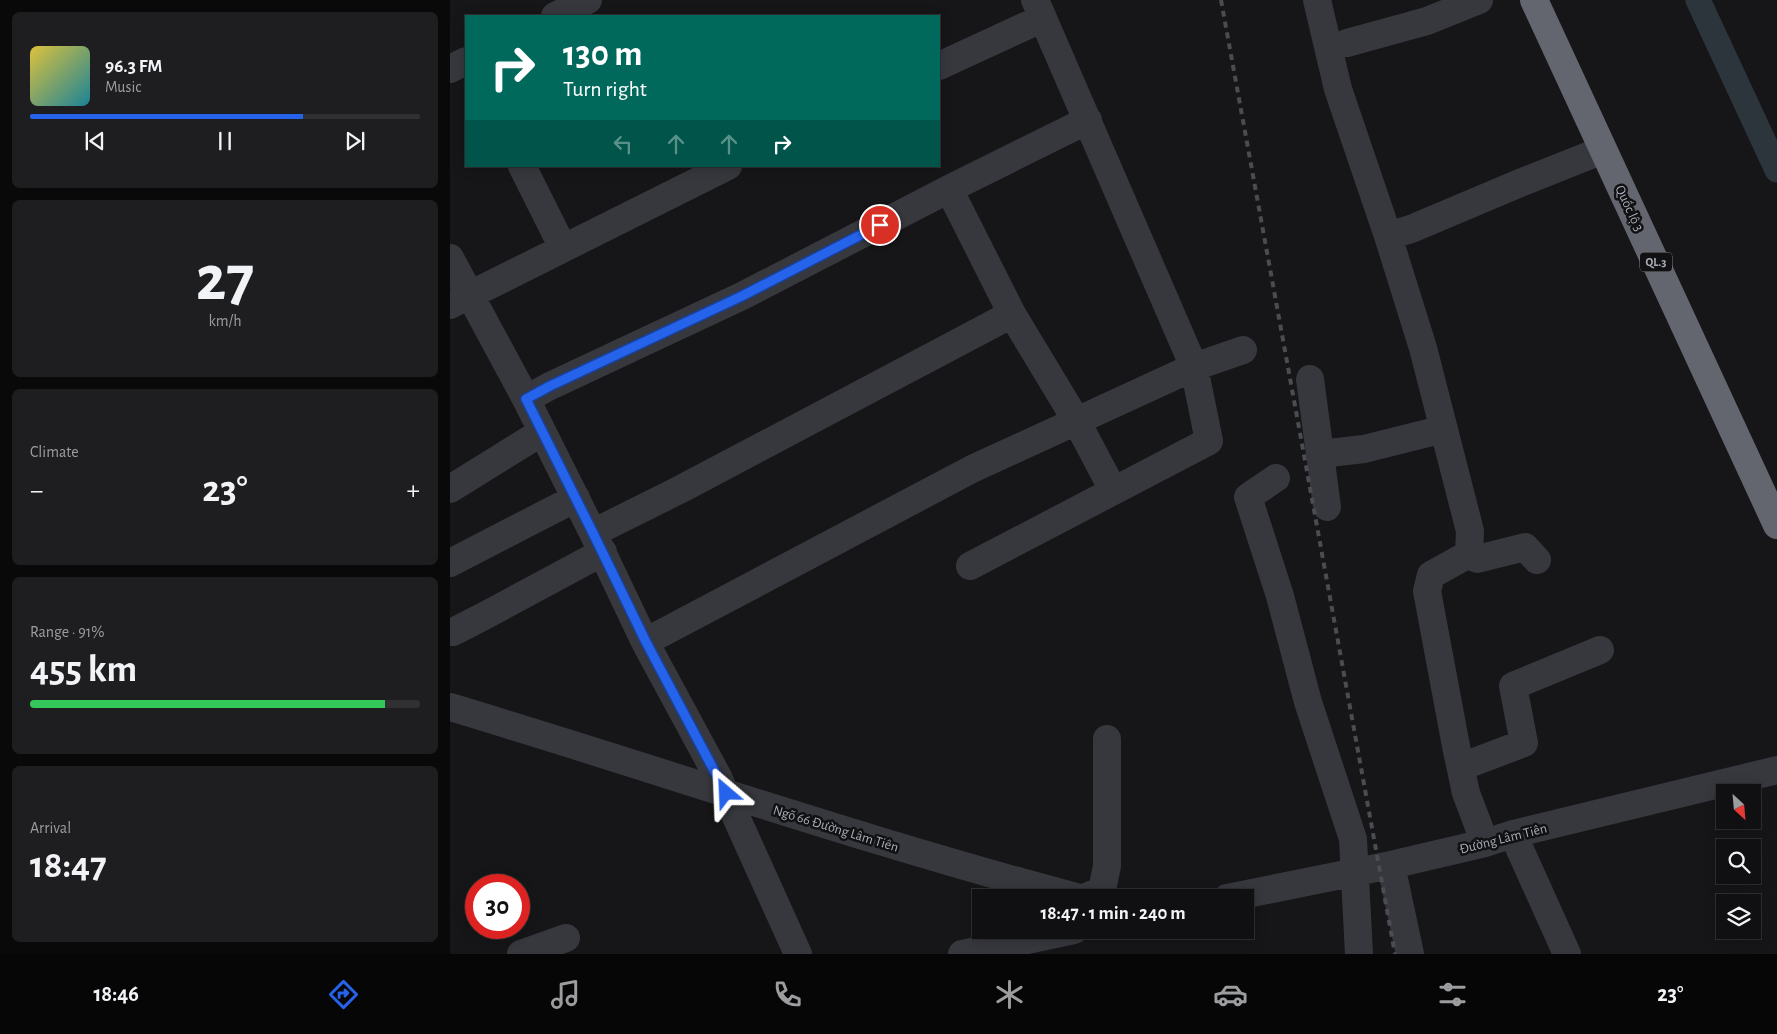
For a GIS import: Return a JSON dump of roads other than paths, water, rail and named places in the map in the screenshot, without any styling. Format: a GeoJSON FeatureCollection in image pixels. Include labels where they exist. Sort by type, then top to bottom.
{"type":"FeatureCollection","features":[{"type":"Feature","properties":{"kind":"highway","name":"Quốc lộ 3"},"geometry":{"type":"LineString","coordinates":[[1534,0],[1777,524]]}},
{"type":"Feature","properties":{"kind":"street"},"geometry":{"type":"LineString","coordinates":[[557,15],[588,0]]}},
{"type":"Feature","properties":{"kind":"street"},"geometry":{"type":"LineString","coordinates":[[1317,0],[1338,89],[1388,236],[1423,348],[1470,531],[1469,554]]}},
{"type":"Feature","properties":{"kind":"street"},"geometry":{"type":"LineString","coordinates":[[1347,42],[1427,21],[1479,0]]}},
{"type":"Feature","properties":{"kind":"street"},"geometry":{"type":"LineString","coordinates":[[940,65],[1039,9],[1194,366],[1209,441],[970,566]]}},
{"type":"Feature","properties":{"kind":"street"},"geometry":{"type":"LineString","coordinates":[[450,70],[465,62]]}},
{"type":"Feature","properties":{"kind":"street"},"geometry":{"type":"LineString","coordinates":[[526,399],[742,296],[949,189],[1088,120]]}},
{"type":"Feature","properties":{"kind":"street"},"geometry":{"type":"LineString","coordinates":[[1388,236],[1411,229],[1520,182],[1603,150]]}},
{"type":"Feature","properties":{"kind":"street"},"geometry":{"type":"LineString","coordinates":[[522,167],[563,248]]}},
{"type":"Feature","properties":{"kind":"street"},"geometry":{"type":"LineString","coordinates":[[460,300],[726,167]]}},
{"type":"Feature","properties":{"kind":"street"},"geometry":{"type":"LineString","coordinates":[[949,189],[1012,314],[1076,420],[1113,490]]}},
{"type":"Feature","properties":{"kind":"street"},"geometry":{"type":"LineString","coordinates":[[450,258],[460,300],[526,399],[646,642],[726,793],[798,954]]}},
{"type":"Feature","properties":{"kind":"street"},"geometry":{"type":"LineString","coordinates":[[453,632],[486,615],[682,488],[1012,314]]}},
{"type":"Feature","properties":{"kind":"street"},"geometry":{"type":"LineString","coordinates":[[646,642],[972,470],[1194,366],[1243,350]]}},
{"type":"Feature","properties":{"kind":"street"},"geometry":{"type":"LineString","coordinates":[[1310,379],[1327,507]]}},
{"type":"Feature","properties":{"kind":"street"},"geometry":{"type":"LineString","coordinates":[[1320,454],[1364,450],[1444,429]]}},
{"type":"Feature","properties":{"kind":"street"},"geometry":{"type":"LineString","coordinates":[[450,489],[542,432]]}},
{"type":"Feature","properties":{"kind":"street"},"geometry":{"type":"LineString","coordinates":[[1276,478],[1248,497],[1280,596],[1308,702],[1353,840],[1359,954]]}},
{"type":"Feature","properties":{"kind":"street"},"geometry":{"type":"LineString","coordinates":[[450,562],[576,498]]}},
{"type":"Feature","properties":{"kind":"street"},"geometry":{"type":"LineString","coordinates":[[1469,554],[1477,559],[1526,547],[1536,560]]}},
{"type":"Feature","properties":{"kind":"street"},"geometry":{"type":"LineString","coordinates":[[1469,554],[1431,574],[1427,591],[1434,637],[1466,793],[1485,843]]}},
{"type":"Feature","properties":{"kind":"street"},"geometry":{"type":"LineString","coordinates":[[1461,767],[1524,743],[1513,686],[1600,650]]}},
{"type":"Feature","properties":{"kind":"street","name":"Ngõ 66 Đường Lâm Tiên"},"geometry":{"type":"LineString","coordinates":[[450,707],[818,823],[974,870],[1046,889]]}},
{"type":"Feature","properties":{"kind":"street"},"geometry":{"type":"LineString","coordinates":[[1102,889],[1107,866],[1107,739]]}},
{"type":"Feature","properties":{"kind":"street","name":"Đường Lâm Tiên"},"geometry":{"type":"LineString","coordinates":[[1254,892],[1391,865],[1777,770]]}},
{"type":"Feature","properties":{"kind":"street"},"geometry":{"type":"LineString","coordinates":[[1513,834],[1566,954]]}},
{"type":"Feature","properties":{"kind":"street"},"geometry":{"type":"LineString","coordinates":[[1391,865],[1410,954]]}},
{"type":"Feature","properties":{"kind":"street"},"geometry":{"type":"LineString","coordinates":[[521,954],[566,938]]}},
{"type":"Feature","properties":{"kind":"street"},"geometry":{"type":"LineString","coordinates":[[962,954],[1032,939]]}},
{"type":"Feature","properties":{"kind":"waterway"},"geometry":{"type":"LineString","coordinates":[[1698,0],[1777,170]]}},
{"type":"Feature","properties":{"kind":"railway"},"geometry":{"type":"LineString","coordinates":[[1221,0],[1395,954]]}}]}
